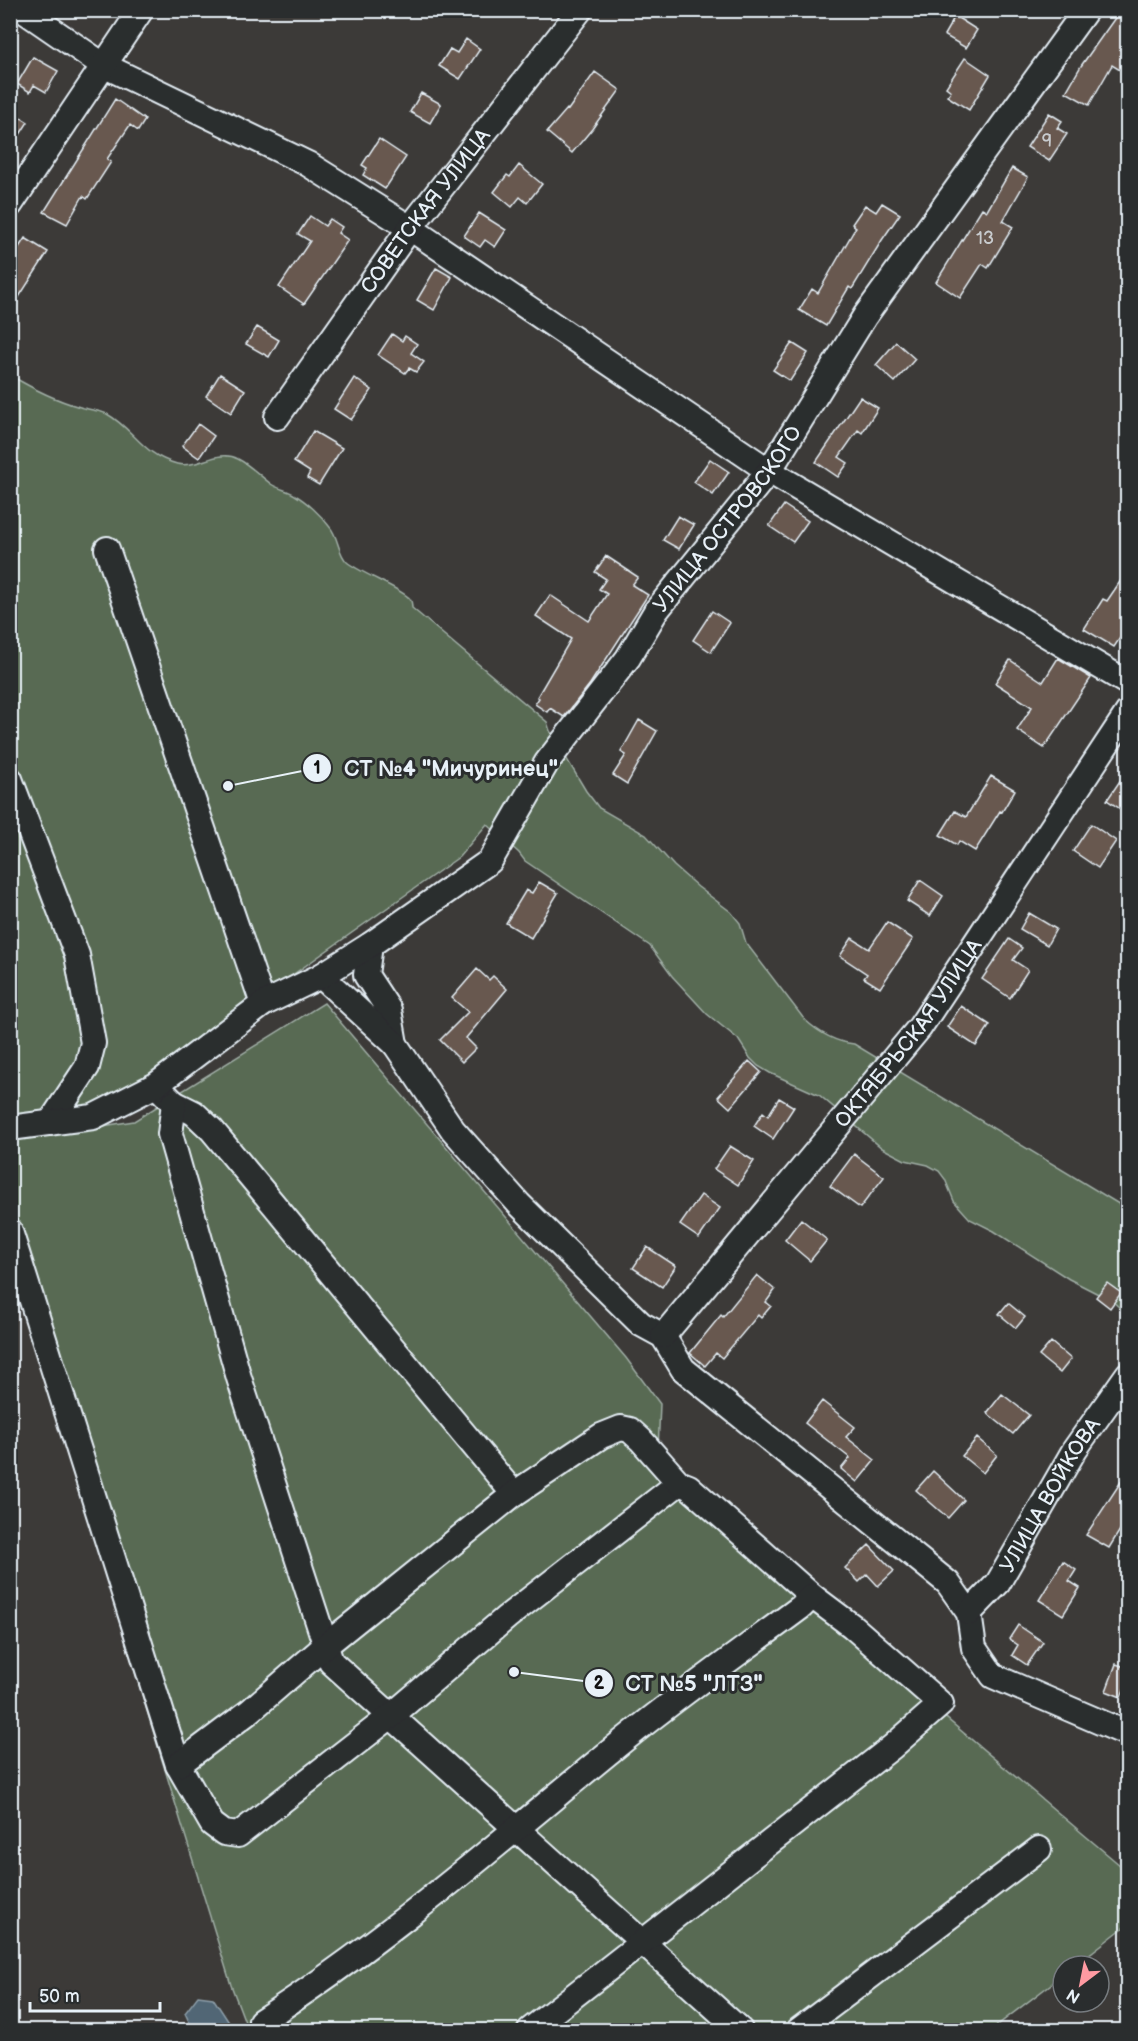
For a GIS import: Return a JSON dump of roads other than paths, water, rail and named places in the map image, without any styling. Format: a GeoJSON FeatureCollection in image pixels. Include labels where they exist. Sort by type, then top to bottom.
{"type":"FeatureCollection","features":[{"type":"Feature","properties":{"kind":"street"},"geometry":{"type":"LineString","coordinates":[[23,10],[103,65],[308,164],[410,228],[769,471],[1128,682]]}},
{"type":"Feature","properties":{"kind":"street"},"geometry":{"type":"LineString","coordinates":[[10,205],[141,10]]}},
{"type":"Feature","properties":{"kind":"street","name":"СОВЕТСКАЯ УЛИЦА"},"geometry":{"type":"LineString","coordinates":[[278,417],[410,228],[580,10]]}},
{"type":"Feature","properties":{"kind":"street","name":"УЛИЦА ОСТРОВСКОГО"},"geometry":{"type":"LineString","coordinates":[[10,1128],[93,1118],[156,1085],[263,1004],[321,975],[370,945],[490,861],[547,762],[628,658],[656,611],[769,471],[865,316],[1086,10]]}},
{"type":"Feature","properties":{"kind":"street"},"geometry":{"type":"LineString","coordinates":[[107,549],[263,1004]]}},
{"type":"Feature","properties":{"kind":"street","name":"ОКТЯБРЬСКАЯ УЛИЦА"},"geometry":{"type":"LineString","coordinates":[[663,1336],[920,1027],[1128,712]]}},
{"type":"Feature","properties":{"kind":"street"},"geometry":{"type":"LineString","coordinates":[[10,779],[77,955],[93,1043],[87,1067],[50,1123]]}},
{"type":"Feature","properties":{"kind":"street"},"geometry":{"type":"LineString","coordinates":[[370,945],[366,975],[389,1010],[395,1044]]}},
{"type":"Feature","properties":{"kind":"street"},"geometry":{"type":"LineString","coordinates":[[321,975],[395,1044],[453,1130],[519,1204],[641,1324],[663,1336],[683,1369],[948,1583],[969,1613],[974,1647],[993,1676],[1128,1734]]}},
{"type":"Feature","properties":{"kind":"street"},"geometry":{"type":"LineString","coordinates":[[156,1085],[174,1102],[194,1113],[212,1130],[514,1494]]}},
{"type":"Feature","properties":{"kind":"street"},"geometry":{"type":"LineString","coordinates":[[174,1102],[170,1134],[176,1156],[239,1378],[331,1662],[740,2031]]}},
{"type":"Feature","properties":{"kind":"street"},"geometry":{"type":"LineString","coordinates":[[10,1231],[178,1765],[212,1824],[224,1833],[238,1835],[391,1716],[507,1617],[680,1483]]}},
{"type":"Feature","properties":{"kind":"street","name":"УЛИЦА ВОЙКОВА"},"geometry":{"type":"LineString","coordinates":[[969,1613],[998,1583],[1075,1449],[1128,1374]]}},
{"type":"Feature","properties":{"kind":"street"},"geometry":{"type":"LineString","coordinates":[[178,1765],[250,1711],[325,1646],[514,1494],[601,1436],[621,1428],[630,1430],[680,1483],[689,1487],[812,1596],[852,1626],[941,1704],[892,1747],[530,2031]]}},
{"type":"Feature","properties":{"kind":"street"},"geometry":{"type":"LineString","coordinates":[[261,2021],[320,1984],[384,1937],[615,1747],[812,1596]]}},
{"type":"Feature","properties":{"kind":"street"},"geometry":{"type":"LineString","coordinates":[[799,2031],[1039,1849]]}},
{"type":"Feature","properties":{"kind":"water"},"geometry":{"type":"Polygon","coordinates":[[[198,1996],[213,1998],[234,2030],[193,2030],[185,2013],[198,1996]]]}},
{"type":"Feature","properties":{"kind":"place","name":"СТ №4 \"Мичуринец\""},"geometry":{"type":"Point","coordinates":[228,786]}},
{"type":"Feature","properties":{"kind":"place","name":"СТ №5 \"ЛТЗ\""},"geometry":{"type":"Point","coordinates":[514,1672]}}]}
